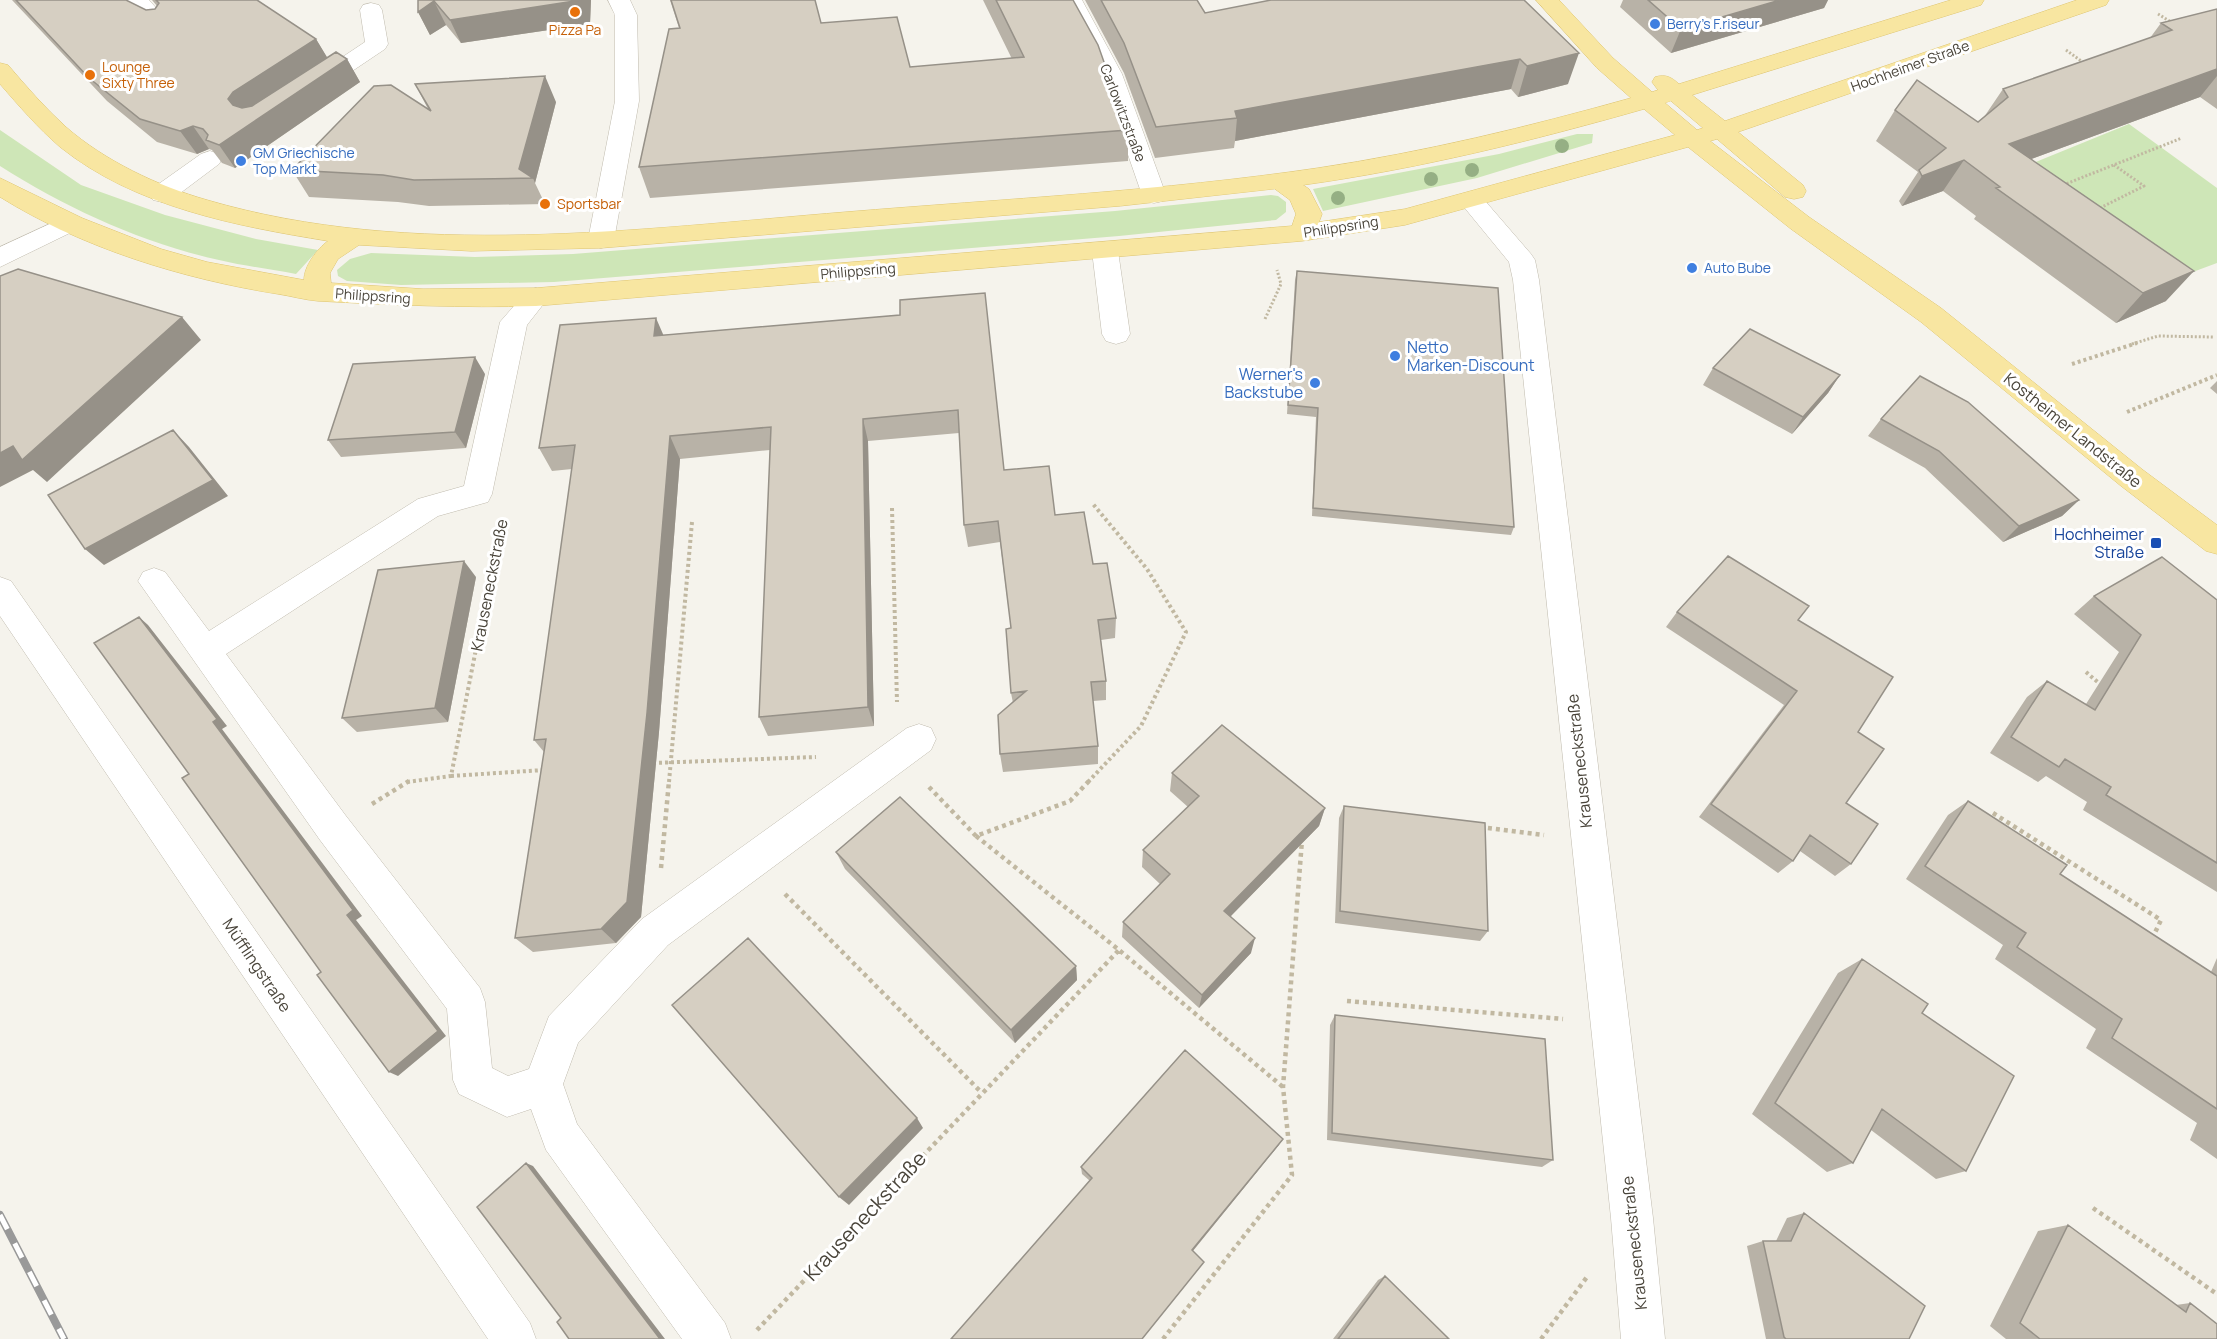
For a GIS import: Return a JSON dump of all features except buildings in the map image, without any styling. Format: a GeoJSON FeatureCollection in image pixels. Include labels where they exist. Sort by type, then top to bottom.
{"type":"FeatureCollection","features":[{"type":"Feature","properties":{"kind":"main road","name":"Kostheimer Landstraße"},"geometry":{"type":"LineString","coordinates":[[1547,0],[1593,51],[1692,138],[1800,223],[1931,315],[2132,478],[2217,542]]}},
{"type":"Feature","properties":{"kind":"main road"},"geometry":{"type":"LineString","coordinates":[[1552,0],[1629,56]]}},
{"type":"Feature","properties":{"kind":"main road"},"geometry":{"type":"LineString","coordinates":[[0,70],[38,114],[80,150],[162,194],[232,215],[354,236],[412,241],[480,243],[601,240],[1154,195],[1280,181],[1411,160],[1497,141],[1649,101],[1973,0]]}},
{"type":"Feature","properties":{"kind":"main road","name":"Hochheimer Straße"},"geometry":{"type":"LineString","coordinates":[[1722,130],[2098,0]]}},
{"type":"Feature","properties":{"kind":"main road","name":"Kostheimer Landstraße"},"geometry":{"type":"LineString","coordinates":[[1647,70],[1827,217],[1931,315]]}},
{"type":"Feature","properties":{"kind":"main road","name":"Philippsring"},"geometry":{"type":"LineString","coordinates":[[0,186],[69,223],[123,245],[177,263],[238,279],[318,292],[378,298],[452,300],[536,297],[1106,252],[1302,233],[1405,217],[1471,201],[1722,130]]}},
{"type":"Feature","properties":{"kind":"main road"},"geometry":{"type":"LineString","coordinates":[[1280,181],[1300,195],[1309,214],[1302,233]]}},
{"type":"Feature","properties":{"kind":"main road"},"geometry":{"type":"LineString","coordinates":[[318,292],[317,273],[329,253],[354,236]]}},
{"type":"Feature","properties":{"kind":"street"},"geometry":{"type":"LineString","coordinates":[[136,0],[161,27]]}},
{"type":"Feature","properties":{"kind":"street"},"geometry":{"type":"LineString","coordinates":[[601,240],[627,101],[626,15],[619,0]]}},
{"type":"Feature","properties":{"kind":"street","name":"Carlowitzstraße"},"geometry":{"type":"LineString","coordinates":[[1071,0],[1111,74],[1154,195]]}},
{"type":"Feature","properties":{"kind":"street"},"geometry":{"type":"LineString","coordinates":[[298,96],[377,44],[371,10]]}},
{"type":"Feature","properties":{"kind":"street"},"geometry":{"type":"LineString","coordinates":[[162,194],[210,159]]}},
{"type":"Feature","properties":{"kind":"street","name":"Krauseneckstraße"},"geometry":{"type":"LineString","coordinates":[[1471,201],[1522,260],[1526,280],[1643,1339]]}},
{"type":"Feature","properties":{"kind":"street"},"geometry":{"type":"LineString","coordinates":[[0,258],[69,223]]}},
{"type":"Feature","properties":{"kind":"street"},"geometry":{"type":"LineString","coordinates":[[1106,252],[1116,334]]}},
{"type":"Feature","properties":{"kind":"street"},"geometry":{"type":"LineString","coordinates":[[204,651],[429,507],[477,494],[514,322],[536,297]]}},
{"type":"Feature","properties":{"kind":"street"},"geometry":{"type":"LineString","coordinates":[[154,581],[333,828],[466,1002],[473,1080],[507,1096],[543,1084]]}},
{"type":"Feature","properties":{"kind":"street","name":"Müfflingstraße"},"geometry":{"type":"LineString","coordinates":[[0,590],[514,1339]]}},
{"type":"Feature","properties":{"kind":"street"},"geometry":{"type":"LineString","coordinates":[[709,1339],[560,1137],[543,1084],[563,1030],[655,932],[909,746]]}},
{"type":"Feature","properties":{"kind":"path"},"geometry":{"type":"LineString","coordinates":[[2158,14],[2177,26]]}},
{"type":"Feature","properties":{"kind":"path"},"geometry":{"type":"LineString","coordinates":[[2062,47],[2088,67]]}},
{"type":"Feature","properties":{"kind":"path"},"geometry":{"type":"LineString","coordinates":[[2053,189],[2182,138]]}},
{"type":"Feature","properties":{"kind":"path"},"geometry":{"type":"LineString","coordinates":[[2099,208],[2144,186],[2114,165]]}},
{"type":"Feature","properties":{"kind":"path"},"geometry":{"type":"LineString","coordinates":[[1265,319],[1281,284],[1277,268]]}},
{"type":"Feature","properties":{"kind":"path"},"geometry":{"type":"LineString","coordinates":[[2072,364],[2158,336],[2213,337]]}},
{"type":"Feature","properties":{"kind":"path"},"geometry":{"type":"LineString","coordinates":[[2127,412],[2217,375]]}},
{"type":"Feature","properties":{"kind":"path","name":"Krauseneckstraße"},"geometry":{"type":"LineString","coordinates":[[451,776],[506,498],[481,482]]}},
{"type":"Feature","properties":{"kind":"path"},"geometry":{"type":"LineString","coordinates":[[976,836],[1070,801],[1141,726],[1186,632],[1147,569],[1093,504]]}},
{"type":"Feature","properties":{"kind":"path"},"geometry":{"type":"LineString","coordinates":[[892,508],[909,746],[976,836],[1119,950],[1283,1087]]}},
{"type":"Feature","properties":{"kind":"path"},"geometry":{"type":"LineString","coordinates":[[655,932],[693,522]]}},
{"type":"Feature","properties":{"kind":"path"},"geometry":{"type":"LineString","coordinates":[[2086,672],[2103,687]]}},
{"type":"Feature","properties":{"kind":"path"},"geometry":{"type":"LineString","coordinates":[[647,764],[826,757]]}},
{"type":"Feature","properties":{"kind":"path"},"geometry":{"type":"LineString","coordinates":[[333,828],[410,780],[555,770]]}},
{"type":"Feature","properties":{"kind":"path"},"geometry":{"type":"LineString","coordinates":[[1993,813],[2161,920],[2149,946]]}},
{"type":"Feature","properties":{"kind":"path"},"geometry":{"type":"LineString","coordinates":[[1471,826],[1588,841]]}},
{"type":"Feature","properties":{"kind":"path"},"geometry":{"type":"LineString","coordinates":[[1162,1339],[1292,1175],[1283,1087],[1302,837]]}},
{"type":"Feature","properties":{"kind":"path"},"geometry":{"type":"LineString","coordinates":[[753,861],[981,1092]]}},
{"type":"Feature","properties":{"kind":"path","name":"Krauseneckstraße"},"geometry":{"type":"LineString","coordinates":[[748,1339],[981,1092],[1119,950]]}},
{"type":"Feature","properties":{"kind":"path"},"geometry":{"type":"LineString","coordinates":[[1347,1000],[1609,1023]]}},
{"type":"Feature","properties":{"kind":"path"},"geometry":{"type":"LineString","coordinates":[[2093,1208],[2217,1294]]}},
{"type":"Feature","properties":{"kind":"green space"},"geometry":{"type":"Polygon","coordinates":[[[2129,124],[2217,188],[2217,263],[2155,286],[1999,177],[2129,124]]]}},
{"type":"Feature","properties":{"kind":"green space"},"geometry":{"type":"Polygon","coordinates":[[[0,130],[81,185],[165,215],[256,239],[318,250],[296,274],[190,253],[133,234],[78,210],[0,166],[0,130]]]}},
{"type":"Feature","properties":{"kind":"green space"},"geometry":{"type":"Polygon","coordinates":[[[1577,134],[1593,134],[1592,143],[1477,178],[1323,211],[1313,189],[1499,154],[1577,134]]]}},
{"type":"Feature","properties":{"kind":"green space"},"geometry":{"type":"Polygon","coordinates":[[[1278,196],[1286,202],[1286,212],[1276,220],[1119,236],[554,282],[401,285],[347,281],[338,276],[337,270],[350,259],[371,253],[475,257],[573,254],[1115,211],[1278,196]]]}},
{"type":"Feature","properties":{"kind":"railway"},"geometry":{"type":"LineString","coordinates":[[0,1215],[64,1339]]}},
{"type":"Feature","properties":{"kind":"place","name":"Pizza Pa"},"geometry":{"type":"Point","coordinates":[575,12]}},
{"type":"Feature","properties":{"kind":"place","name":"Berry's F.riseur"},"geometry":{"type":"Point","coordinates":[1655,24]}},
{"type":"Feature","properties":{"kind":"place","name":"Lounge Sixty Three"},"geometry":{"type":"Point","coordinates":[90,75]}},
{"type":"Feature","properties":{"kind":"place","name":"GM Griechische Top Markt"},"geometry":{"type":"Point","coordinates":[241,161]}},
{"type":"Feature","properties":{"kind":"place","name":"Sportsbar"},"geometry":{"type":"Point","coordinates":[545,204]}},
{"type":"Feature","properties":{"kind":"place","name":"Auto Bube"},"geometry":{"type":"Point","coordinates":[1692,268]}},
{"type":"Feature","properties":{"kind":"place","name":"Netto Marken-Discount"},"geometry":{"type":"Point","coordinates":[1395,356]}},
{"type":"Feature","properties":{"kind":"place","name":"Werner's Backstube"},"geometry":{"type":"Point","coordinates":[1315,383]}},
{"type":"Feature","properties":{"kind":"place","name":"Hochheimer Straße"},"geometry":{"type":"Point","coordinates":[2156,543]}}]}
